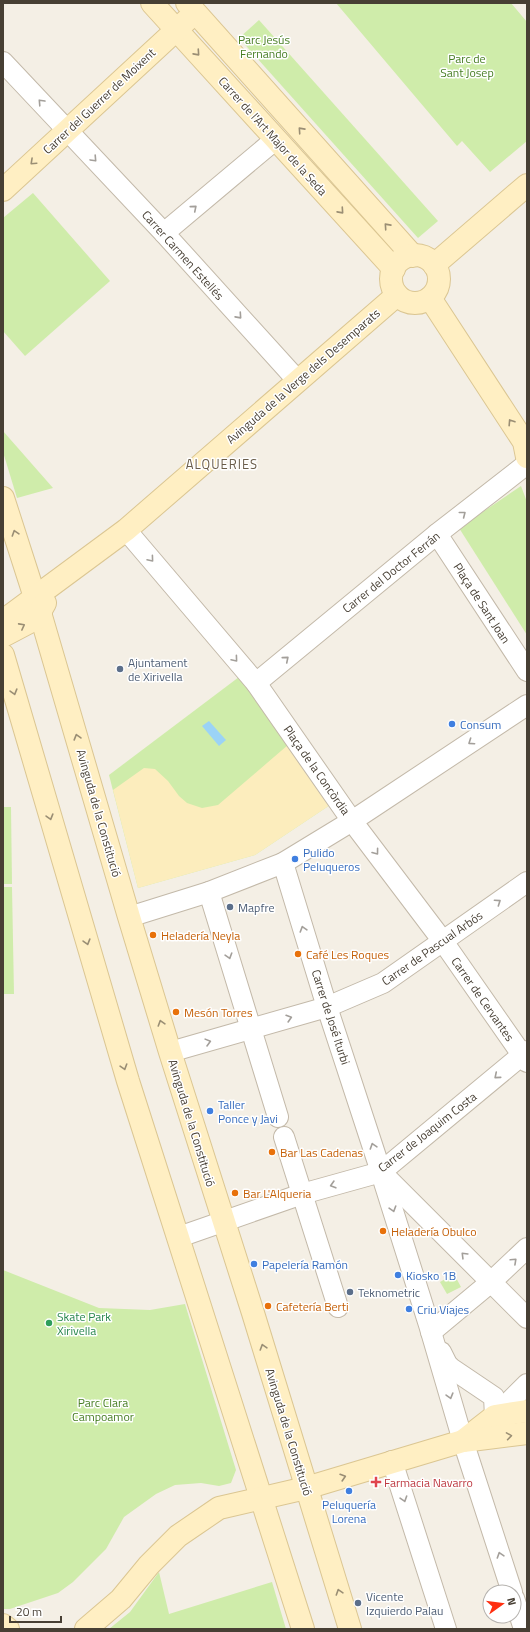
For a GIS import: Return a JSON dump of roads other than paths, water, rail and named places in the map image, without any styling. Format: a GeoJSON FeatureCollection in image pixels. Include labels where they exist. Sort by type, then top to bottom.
{"type":"FeatureCollection","features":[{"type":"Feature","properties":{"kind":"street","name":"Carrer de l'Art Major de la Seda"},"geometry":{"type":"LineString","coordinates":[[152,3],[394,269]]}},
{"type":"Feature","properties":{"kind":"street","name":"Carrer de l'Art Major de la Seda"},"geometry":{"type":"LineString","coordinates":[[191,8],[414,256]]}},
{"type":"Feature","properties":{"kind":"street","name":"Carrer del Guerrer de Moixent"},"geometry":{"type":"LineString","coordinates":[[3,190],[176,30],[191,8]]}},
{"type":"Feature","properties":{"kind":"street","name":"Carrer Carmen Estellés"},"geometry":{"type":"LineString","coordinates":[[3,62],[164,233],[298,381]]}},
{"type":"Feature","properties":{"kind":"street"},"geometry":{"type":"LineString","coordinates":[[164,233],[276,139]]}},
{"type":"Feature","properties":{"kind":"street"},"geometry":{"type":"LineString","coordinates":[[434,265],[527,186]]}},
{"type":"Feature","properties":{"kind":"street"},"geometry":{"type":"LineString","coordinates":[[414,256],[423,257],[434,265],[439,279],[438,286],[430,298],[424,301],[409,302],[397,295],[392,283],[394,269],[402,260],[414,256]]}},
{"type":"Feature","properties":{"kind":"street","name":"Avinguda de la Verge dels Desemparats"},"geometry":{"type":"LineString","coordinates":[[26,566],[41,569],[71,563],[98,550],[126,530],[397,295]]}},
{"type":"Feature","properties":{"kind":"street"},"geometry":{"type":"LineString","coordinates":[[430,298],[524,442],[527,457]]}},
{"type":"Feature","properties":{"kind":"street","name":"Carrer del Doctor Ferrán"},"geometry":{"type":"LineString","coordinates":[[256,683],[437,534],[527,464]]}},
{"type":"Feature","properties":{"kind":"street","name":"Avinguda de la Constitució"},"geometry":{"type":"LineString","coordinates":[[3,498],[26,566],[170,1052],[253,1313],[350,1629]]}},
{"type":"Feature","properties":{"kind":"street","name":"Plaça de la Concòrdia"},"geometry":{"type":"LineString","coordinates":[[126,530],[256,683],[352,821],[283,862],[209,892],[129,916]]}},
{"type":"Feature","properties":{"kind":"street","name":"Plaça de Sant Joan"},"geometry":{"type":"LineString","coordinates":[[437,534],[527,671]]}},
{"type":"Feature","properties":{"kind":"street","name":"Avinguda de la Verge dels Desemparats"},"geometry":{"type":"LineString","coordinates":[[38,606],[41,610],[47,601],[78,575],[98,550]]}},
{"type":"Feature","properties":{"kind":"street"},"geometry":{"type":"LineString","coordinates":[[3,620],[38,606]]}},
{"type":"Feature","properties":{"kind":"street"},"geometry":{"type":"LineString","coordinates":[[3,636],[38,606]]}},
{"type":"Feature","properties":{"kind":"street"},"geometry":{"type":"LineString","coordinates":[[3,655],[128,1081],[303,1629]]}},
{"type":"Feature","properties":{"kind":"street"},"geometry":{"type":"LineString","coordinates":[[352,821],[527,705]]}},
{"type":"Feature","properties":{"kind":"street","name":"Carrer de Cervantes"},"geometry":{"type":"LineString","coordinates":[[352,821],[442,940],[525,1056]]}},
{"type":"Feature","properties":{"kind":"street","name":"Carrer de José Iturbi"},"geometry":{"type":"LineString","coordinates":[[283,862],[327,1007],[431,1332]]}},
{"type":"Feature","properties":{"kind":"street","name":"Carrer de Pascual Arbós"},"geometry":{"type":"LineString","coordinates":[[170,1052],[327,1007],[383,983],[442,940],[527,882]]}},
{"type":"Feature","properties":{"kind":"street"},"geometry":{"type":"LineString","coordinates":[[209,892],[278,1117]]}},
{"type":"Feature","properties":{"kind":"street","name":"Carrer de Joaquim Costa"},"geometry":{"type":"LineString","coordinates":[[179,1237],[302,1194],[381,1172],[525,1056]]}},
{"type":"Feature","properties":{"kind":"street"},"geometry":{"type":"LineString","coordinates":[[284,1136],[338,1307]]}},
{"type":"Feature","properties":{"kind":"street","name":"Carrer de José Iturbi"},"geometry":{"type":"LineString","coordinates":[[381,1172],[527,1318]]}},
{"type":"Feature","properties":{"kind":"street"},"geometry":{"type":"LineString","coordinates":[[431,1332],[491,1282],[527,1248]]}},
{"type":"Feature","properties":{"kind":"street"},"geometry":{"type":"LineString","coordinates":[[431,1332],[447,1364],[494,1397],[495,1416]]}},
{"type":"Feature","properties":{"kind":"street"},"geometry":{"type":"LineString","coordinates":[[431,1332],[463,1441],[509,1584]]}},
{"type":"Feature","properties":{"kind":"street"},"geometry":{"type":"LineString","coordinates":[[463,1441],[495,1416],[527,1384]]}},
{"type":"Feature","properties":{"kind":"street"},"geometry":{"type":"LineString","coordinates":[[495,1416],[527,1411]]}},
{"type":"Feature","properties":{"kind":"street"},"geometry":{"type":"LineString","coordinates":[[86,1629],[93,1625],[121,1599],[149,1565],[178,1536],[219,1508],[306,1488],[463,1441],[527,1433]]}},
{"type":"Feature","properties":{"kind":"street"},"geometry":{"type":"LineString","coordinates":[[392,1462],[446,1629]]}},
{"type":"Feature","properties":{"kind":"street"},"geometry":{"type":"LineString","coordinates":[[3,1625],[8,1629]]}},
{"type":"Feature","properties":{"kind":"water"},"geometry":{"type":"Polygon","coordinates":[[[209,721],[226,740],[219,746],[202,726],[209,721]]]}},
{"type":"Feature","properties":{"kind":"place","name":"Ajuntament de Xirivella"},"geometry":{"type":"Point","coordinates":[120,669]}},
{"type":"Feature","properties":{"kind":"place","name":"Consum"},"geometry":{"type":"Point","coordinates":[452,724]}},
{"type":"Feature","properties":{"kind":"place","name":"Pulido Peluqueros"},"geometry":{"type":"Point","coordinates":[295,859]}},
{"type":"Feature","properties":{"kind":"place","name":"Mapfre"},"geometry":{"type":"Point","coordinates":[230,907]}},
{"type":"Feature","properties":{"kind":"place","name":"Heladería Neyla"},"geometry":{"type":"Point","coordinates":[153,935]}},
{"type":"Feature","properties":{"kind":"place","name":"Café Les Roques"},"geometry":{"type":"Point","coordinates":[298,954]}},
{"type":"Feature","properties":{"kind":"place","name":"Mesón Torres"},"geometry":{"type":"Point","coordinates":[176,1012]}},
{"type":"Feature","properties":{"kind":"place","name":"Taller Ponce y Javi"},"geometry":{"type":"Point","coordinates":[210,1111]}},
{"type":"Feature","properties":{"kind":"place","name":"Bar Las Cadenas"},"geometry":{"type":"Point","coordinates":[272,1152]}},
{"type":"Feature","properties":{"kind":"place","name":"Bar L'Alqueria"},"geometry":{"type":"Point","coordinates":[235,1193]}},
{"type":"Feature","properties":{"kind":"place","name":"Heladería Obulco"},"geometry":{"type":"Point","coordinates":[383,1231]}},
{"type":"Feature","properties":{"kind":"place","name":"Papelería Ramón"},"geometry":{"type":"Point","coordinates":[254,1264]}},
{"type":"Feature","properties":{"kind":"place","name":"Kiosko 1B"},"geometry":{"type":"Point","coordinates":[398,1275]}},
{"type":"Feature","properties":{"kind":"place","name":"Teknometric"},"geometry":{"type":"Point","coordinates":[350,1292]}},
{"type":"Feature","properties":{"kind":"place","name":"Cafetería Berti"},"geometry":{"type":"Point","coordinates":[268,1306]}},
{"type":"Feature","properties":{"kind":"place","name":"Criu Viajes"},"geometry":{"type":"Point","coordinates":[409,1309]}},
{"type":"Feature","properties":{"kind":"place","name":"Skate Park Xirivella"},"geometry":{"type":"Point","coordinates":[49,1323]}},
{"type":"Feature","properties":{"kind":"place","name":"Farmacia Navarro"},"geometry":{"type":"Point","coordinates":[376,1482]}},
{"type":"Feature","properties":{"kind":"place","name":"Peluquería Lorena"},"geometry":{"type":"Point","coordinates":[349,1491]}},
{"type":"Feature","properties":{"kind":"place","name":"Vicente Izquierdo Palau"},"geometry":{"type":"Point","coordinates":[358,1603]}},
{"type":"Feature","properties":{"kind":"district","name":"ALQUERIES"},"geometry":{"type":"Point","coordinates":[222,464]}},
{"type":"Feature","properties":{"kind":"park label","name":"Parc Jesús Fernando"},"geometry":{"type":"Point","coordinates":[264,46]}},
{"type":"Feature","properties":{"kind":"park label","name":"Parc de Sant Josep"},"geometry":{"type":"Point","coordinates":[467,65]}},
{"type":"Feature","properties":{"kind":"park label","name":"Parc Clara Campoamor"},"geometry":{"type":"Point","coordinates":[103,1409]}}]}
